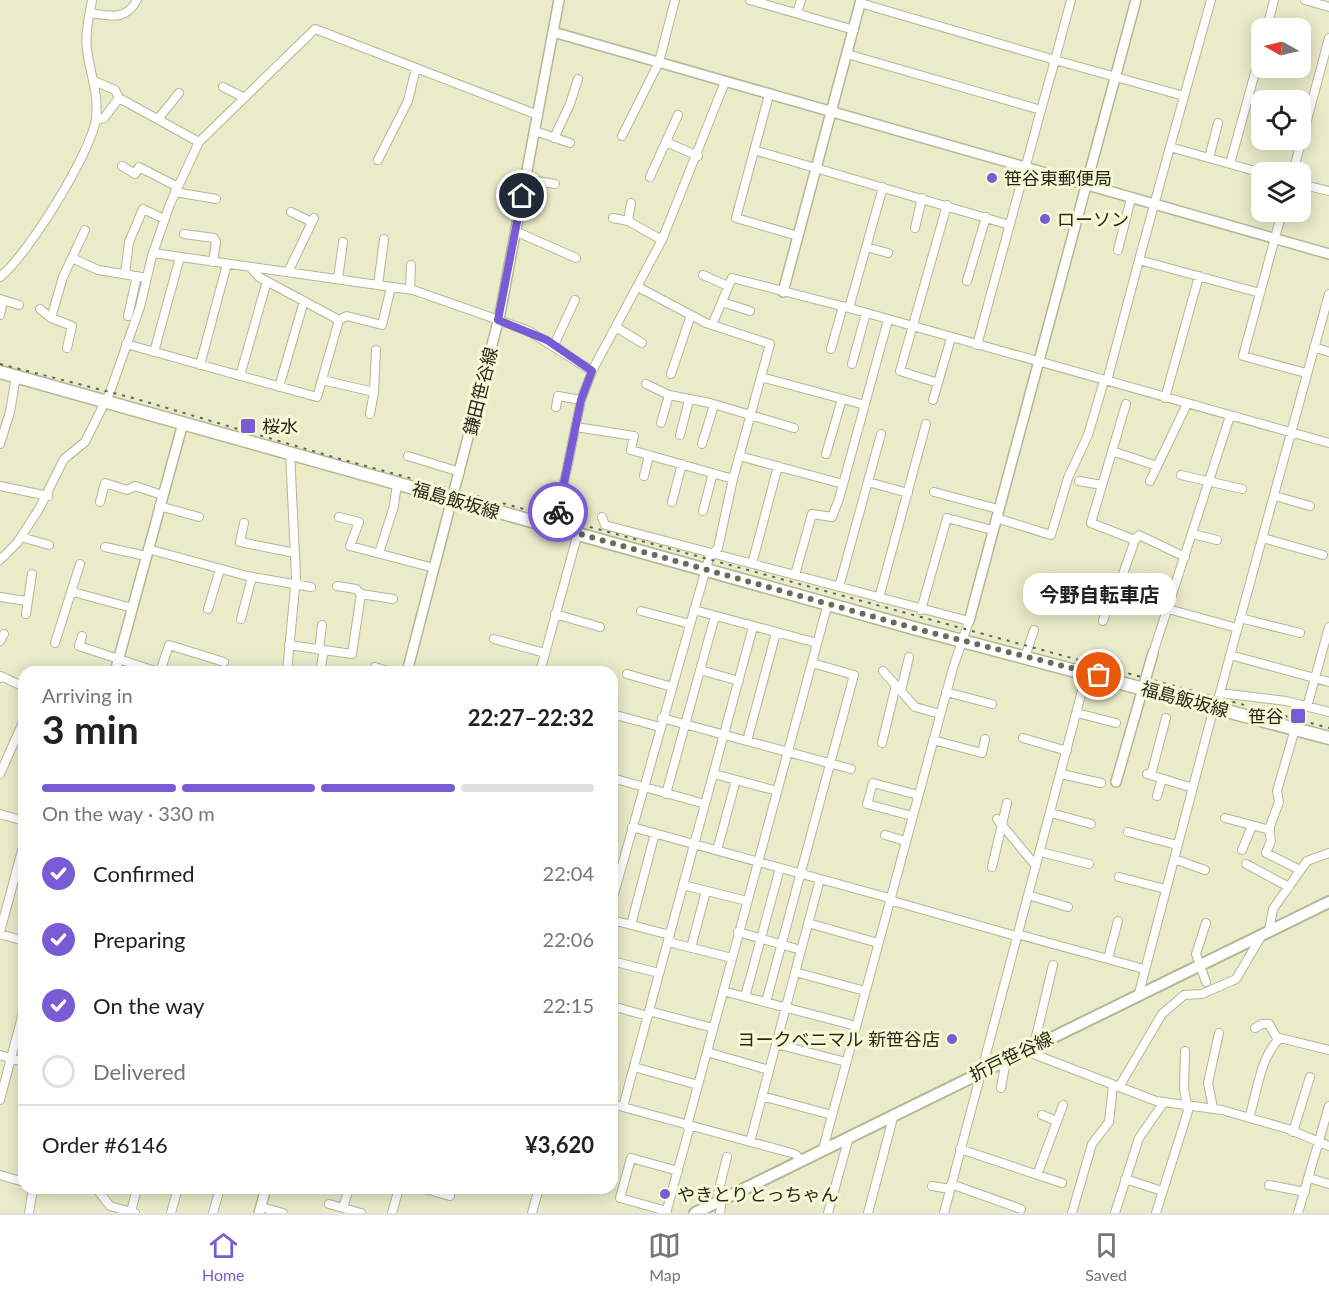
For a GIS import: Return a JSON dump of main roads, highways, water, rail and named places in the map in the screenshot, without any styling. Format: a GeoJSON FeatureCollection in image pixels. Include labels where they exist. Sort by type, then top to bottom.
{"type":"FeatureCollection","features":[{"type":"Feature","properties":{"kind":"main road","name":"福島飯坂線"},"geometry":{"type":"LineString","coordinates":[[0,372],[961,640],[1329,738]]}},
{"type":"Feature","properties":{"kind":"main road","name":"折戸笹谷線"},"geometry":{"type":"LineString","coordinates":[[695,1213],[1198,964],[1329,902]]}},
{"type":"Feature","properties":{"kind":"railway"},"geometry":{"type":"LineString","coordinates":[[0,364],[133,398],[340,459],[1329,728]]}},
{"type":"Feature","properties":{"kind":"place","name":"笹谷東郵便局"},"geometry":{"type":"Point","coordinates":[992,178]}},
{"type":"Feature","properties":{"kind":"place","name":"ローソン"},"geometry":{"type":"Point","coordinates":[1045,219]}},
{"type":"Feature","properties":{"kind":"place","name":"桜水"},"geometry":{"type":"Point","coordinates":[248,426]}},
{"type":"Feature","properties":{"kind":"place","name":"今野自転車店"},"geometry":{"type":"Point","coordinates":[1099,675]}},
{"type":"Feature","properties":{"kind":"place","name":"笹谷"},"geometry":{"type":"Point","coordinates":[1298,716]}},
{"type":"Feature","properties":{"kind":"place","name":"ヨークベニマル 新笹谷店"},"geometry":{"type":"Point","coordinates":[952,1039]}},
{"type":"Feature","properties":{"kind":"place","name":"やきとりとっちゃん"},"geometry":{"type":"Point","coordinates":[665,1194]}}]}
